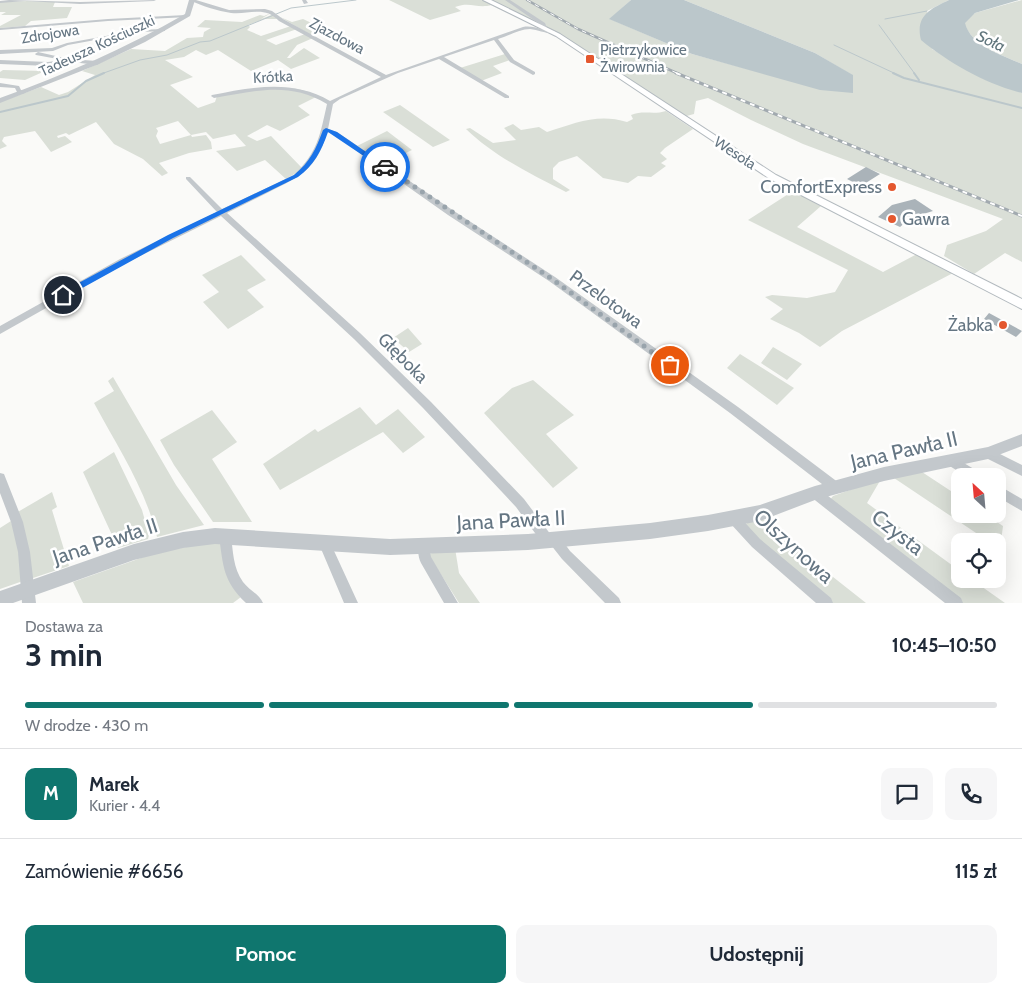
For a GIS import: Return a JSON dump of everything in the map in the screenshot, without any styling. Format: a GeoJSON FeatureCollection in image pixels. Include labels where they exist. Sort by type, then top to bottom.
{"type":"FeatureCollection","features":[{"type":"Feature","properties":{"kind":"main road","name":"Wesoła"},"geometry":{"type":"LineString","coordinates":[[486,0],[553,32],[759,169],[806,195],[1022,304]]}},
{"type":"Feature","properties":{"kind":"street"},"geometry":{"type":"LineString","coordinates":[[0,2],[25,0],[80,3],[154,0]]}},
{"type":"Feature","properties":{"kind":"street"},"geometry":{"type":"LineString","coordinates":[[0,29],[130,18],[186,16],[188,15],[192,0]]}},
{"type":"Feature","properties":{"kind":"street","name":"Zjazdowa"},"geometry":{"type":"LineString","coordinates":[[192,0],[233,12],[262,10],[274,13],[281,20],[384,76]]}},
{"type":"Feature","properties":{"kind":"street"},"geometry":{"type":"LineString","coordinates":[[507,0],[543,24],[545,28]]}},
{"type":"Feature","properties":{"kind":"street"},"geometry":{"type":"LineString","coordinates":[[506,9],[517,6]]}},
{"type":"Feature","properties":{"kind":"street","name":"Tadeusza Kościuszki"},"geometry":{"type":"LineString","coordinates":[[0,100],[97,63],[186,16]]}},
{"type":"Feature","properties":{"kind":"street"},"geometry":{"type":"LineString","coordinates":[[0,330],[110,268],[296,176],[308,166],[318,152],[326,130],[330,103],[384,76],[495,38],[531,27],[548,33],[553,32]]}},
{"type":"Feature","properties":{"kind":"street","name":"Zdrojowa"},"geometry":{"type":"LineString","coordinates":[[0,52],[53,49],[67,44],[140,31],[162,30]]}},
{"type":"Feature","properties":{"kind":"street"},"geometry":{"type":"LineString","coordinates":[[495,38],[512,61],[534,73]]}},
{"type":"Feature","properties":{"kind":"street"},"geometry":{"type":"LineString","coordinates":[[9,52],[46,55],[97,63]]}},
{"type":"Feature","properties":{"kind":"street"},"geometry":{"type":"LineString","coordinates":[[439,57],[508,97]]}},
{"type":"Feature","properties":{"kind":"street"},"geometry":{"type":"LineString","coordinates":[[0,62],[48,64],[72,60]]}},
{"type":"Feature","properties":{"kind":"street"},"geometry":{"type":"LineString","coordinates":[[0,85],[17,87],[19,91],[24,92]]}},
{"type":"Feature","properties":{"kind":"street","name":"Krótka"},"geometry":{"type":"LineString","coordinates":[[214,96],[257,90],[297,88],[310,91],[330,103]]}},
{"type":"Feature","properties":{"kind":"street","name":"Przelotowa"},"geometry":{"type":"LineString","coordinates":[[326,130],[335,133],[451,213],[552,279],[734,410],[835,487]]}},
{"type":"Feature","properties":{"kind":"street","name":"Głęboka"},"geometry":{"type":"LineString","coordinates":[[188,178],[222,213],[307,288],[371,349],[520,503],[551,540],[614,603]]}},
{"type":"Feature","properties":{"kind":"street","name":"Jana Pawła II"},"geometry":{"type":"LineString","coordinates":[[0,599],[28,596],[134,552],[183,540],[224,535],[298,540],[325,544],[390,547],[424,546],[551,540],[650,531],[734,519],[760,513],[835,487],[884,474],[988,453],[1022,440]]}},
{"type":"Feature","properties":{"kind":"street"},"geometry":{"type":"LineString","coordinates":[[988,453],[1022,471]]}},
{"type":"Feature","properties":{"kind":"street"},"geometry":{"type":"LineString","coordinates":[[952,461],[963,468]]}},
{"type":"Feature","properties":{"kind":"street"},"geometry":{"type":"LineString","coordinates":[[0,478],[16,522],[24,552],[28,596]]}},
{"type":"Feature","properties":{"kind":"street","name":"Czysta"},"geometry":{"type":"LineString","coordinates":[[815,493],[956,603]]}},
{"type":"Feature","properties":{"kind":"street"},"geometry":{"type":"LineString","coordinates":[[1006,496],[1022,505]]}},
{"type":"Feature","properties":{"kind":"street","name":"Olszynowa"},"geometry":{"type":"LineString","coordinates":[[734,519],[756,543],[826,603]]}},
{"type":"Feature","properties":{"kind":"street"},"geometry":{"type":"LineString","coordinates":[[224,535],[229,567],[239,587],[256,603]]}},
{"type":"Feature","properties":{"kind":"street"},"geometry":{"type":"LineString","coordinates":[[325,544],[351,603]]}},
{"type":"Feature","properties":{"kind":"street"},"geometry":{"type":"LineString","coordinates":[[424,546],[425,559],[451,603]]}},
{"type":"Feature","properties":{"kind":"shaded area"},"geometry":{"type":"Polygon","coordinates":[[[389,0],[482,0],[492,5],[461,5],[455,7],[461,11],[430,20],[389,0]]]}},
{"type":"Feature","properties":{"kind":"shaded area"},"geometry":{"type":"Polygon","coordinates":[[[486,0],[631,0],[610,19],[692,54],[755,71],[853,92],[852,75],[815,53],[684,0],[949,0],[927,11],[932,49],[982,78],[1022,93],[1022,262],[1005,253],[974,274],[944,256],[947,245],[986,231],[1003,219],[803,144],[708,98],[696,101],[694,114],[683,117],[553,32],[486,0]]]}},
{"type":"Feature","properties":{"kind":"shaded area"},"geometry":{"type":"Polygon","coordinates":[[[631,0],[684,0],[815,53],[853,75],[853,93],[820,90],[692,54],[609,19],[631,0]]]}},
{"type":"Feature","properties":{"kind":"shaded area"},"geometry":{"type":"Polygon","coordinates":[[[949,0],[1019,0],[975,13],[965,23],[968,31],[980,44],[1022,64],[1022,93],[995,84],[969,72],[921,40],[920,25],[922,19],[930,10],[949,0]]]}},
{"type":"Feature","properties":{"kind":"shaded area"},"geometry":{"type":"Polygon","coordinates":[[[1022,0],[1022,64],[988,49],[973,37],[964,22],[975,13],[1022,0]]]}},
{"type":"Feature","properties":{"kind":"shaded area"},"geometry":{"type":"Polygon","coordinates":[[[0,2],[55,2],[53,7],[72,7],[67,18],[31,21],[25,26],[0,28],[0,26],[21,15],[1,15],[6,12],[0,12],[0,2]]]}},
{"type":"Feature","properties":{"kind":"shaded area"},"geometry":{"type":"Polygon","coordinates":[[[271,13],[261,19],[274,14],[277,19],[264,19],[248,25],[250,27],[247,30],[261,36],[291,26],[297,29],[266,40],[276,45],[305,34],[313,38],[297,45],[287,58],[290,58],[304,48],[320,58],[291,69],[278,60],[251,71],[218,50],[206,55],[196,50],[184,57],[165,60],[193,77],[170,85],[198,108],[215,102],[217,96],[268,88],[294,89],[318,96],[298,106],[310,115],[280,131],[267,125],[247,136],[257,141],[271,136],[303,169],[286,179],[265,160],[237,171],[216,151],[246,146],[235,134],[213,139],[206,132],[191,135],[192,137],[206,135],[211,142],[212,149],[189,153],[159,163],[168,173],[162,176],[143,159],[114,144],[96,122],[69,135],[66,133],[57,136],[58,138],[65,136],[72,142],[51,152],[35,131],[4,137],[2,141],[7,146],[0,149],[0,102],[41,87],[59,95],[68,92],[95,75],[82,71],[131,49],[165,51],[187,38],[203,37],[204,32],[211,28],[197,27],[205,20],[242,22],[260,15],[264,16],[271,13]],[[178,121],[156,128],[158,131],[156,136],[160,144],[191,135],[178,121]]]}},
{"type":"Feature","properties":{"kind":"shaded area"},"geometry":{"type":"Polygon","coordinates":[[[280,17],[292,22],[303,19],[322,28],[327,26],[332,29],[311,35],[280,17]]]}},
{"type":"Feature","properties":{"kind":"shaded area"},"geometry":{"type":"Polygon","coordinates":[[[505,54],[510,60],[493,66],[502,73],[481,81],[460,68],[505,54]]]}},
{"type":"Feature","properties":{"kind":"shaded area"},"geometry":{"type":"Polygon","coordinates":[[[3,70],[45,71],[25,80],[0,78],[0,72],[3,70]]]}},
{"type":"Feature","properties":{"kind":"shaded area"},"geometry":{"type":"Polygon","coordinates":[[[400,105],[450,140],[433,147],[383,112],[400,105]]]}},
{"type":"Feature","properties":{"kind":"shaded area"},"geometry":{"type":"Polygon","coordinates":[[[666,111],[693,129],[660,153],[667,159],[661,163],[666,166],[651,177],[638,176],[628,183],[603,178],[577,156],[559,162],[553,168],[553,179],[570,190],[566,192],[501,156],[466,129],[470,128],[493,143],[516,140],[504,128],[513,124],[521,130],[539,127],[547,132],[587,120],[606,118],[627,122],[633,119],[631,115],[666,111]]]}},
{"type":"Feature","properties":{"kind":"shaded area"},"geometry":{"type":"Polygon","coordinates":[[[387,131],[412,150],[383,164],[357,146],[387,131]]]}},
{"type":"Feature","properties":{"kind":"shaded area"},"geometry":{"type":"Polygon","coordinates":[[[793,191],[821,206],[797,227],[883,272],[917,254],[953,273],[842,331],[820,347],[799,333],[770,319],[783,309],[765,297],[772,295],[807,298],[835,292],[848,270],[748,220],[793,191]]]}},
{"type":"Feature","properties":{"kind":"shaded area"},"geometry":{"type":"Polygon","coordinates":[[[241,255],[266,280],[247,290],[264,307],[228,329],[203,302],[219,292],[202,275],[241,255]]]}},
{"type":"Feature","properties":{"kind":"shaded area"},"geometry":{"type":"Polygon","coordinates":[[[408,328],[422,344],[409,352],[393,338],[408,328]]]}},
{"type":"Feature","properties":{"kind":"shaded area"},"geometry":{"type":"Polygon","coordinates":[[[773,347],[802,364],[787,380],[761,363],[773,347]]]}},
{"type":"Feature","properties":{"kind":"shaded area"},"geometry":{"type":"Polygon","coordinates":[[[740,354],[794,388],[777,405],[727,368],[740,354]]]}},
{"type":"Feature","properties":{"kind":"shaded area"},"geometry":{"type":"Polygon","coordinates":[[[113,377],[176,485],[204,525],[157,537],[146,502],[94,403],[114,391],[108,381],[113,377]]]}},
{"type":"Feature","properties":{"kind":"shaded area"},"geometry":{"type":"Polygon","coordinates":[[[533,380],[574,415],[546,434],[578,468],[553,488],[484,413],[512,388],[533,380]]]}},
{"type":"Feature","properties":{"kind":"shaded area"},"geometry":{"type":"Polygon","coordinates":[[[360,407],[376,425],[398,409],[425,437],[403,453],[383,432],[280,490],[263,464],[315,429],[318,432],[360,407]]]}},
{"type":"Feature","properties":{"kind":"shaded area"},"geometry":{"type":"Polygon","coordinates":[[[212,410],[237,442],[212,459],[252,522],[213,522],[174,465],[160,440],[212,410]]]}},
{"type":"Feature","properties":{"kind":"shaded area"},"geometry":{"type":"Polygon","coordinates":[[[114,452],[142,510],[149,535],[148,539],[118,548],[83,472],[114,452]]]}},
{"type":"Feature","properties":{"kind":"shaded area"},"geometry":{"type":"Polygon","coordinates":[[[922,472],[951,491],[951,516],[894,478],[922,472]]]}},
{"type":"Feature","properties":{"kind":"shaded area"},"geometry":{"type":"Polygon","coordinates":[[[881,479],[867,503],[951,564],[951,588],[984,588],[1005,603],[961,603],[829,501],[833,496],[881,479]]]}},
{"type":"Feature","properties":{"kind":"shaded area"},"geometry":{"type":"Polygon","coordinates":[[[52,492],[57,507],[52,510],[69,566],[30,579],[16,513],[52,492]]]}},
{"type":"Feature","properties":{"kind":"shaded area"},"geometry":{"type":"Polygon","coordinates":[[[763,519],[771,528],[866,603],[830,603],[758,542],[745,525],[748,522],[763,519]]]}},
{"type":"Feature","properties":{"kind":"shaded area"},"geometry":{"type":"Polygon","coordinates":[[[11,521],[21,553],[23,581],[0,589],[0,528],[11,521]]]}},
{"type":"Feature","properties":{"kind":"shaded area"},"geometry":{"type":"Polygon","coordinates":[[[961,523],[998,523],[1003,526],[1002,533],[976,533],[961,523]]]}},
{"type":"Feature","properties":{"kind":"shaded area"},"geometry":{"type":"Polygon","coordinates":[[[223,540],[241,597],[233,603],[83,603],[73,582],[155,553],[223,540]]]}},
{"type":"Feature","properties":{"kind":"shaded area"},"geometry":{"type":"Polygon","coordinates":[[[455,548],[459,573],[480,603],[459,603],[428,554],[455,548]]]}},
{"type":"Feature","properties":{"kind":"building"},"geometry":{"type":"Polygon","coordinates":[[[866,167],[880,174],[861,186],[847,179],[866,167]]]}},
{"type":"Feature","properties":{"kind":"building"},"geometry":{"type":"Polygon","coordinates":[[[915,199],[933,211],[910,218],[900,227],[878,217],[892,205],[915,199]]]}},
{"type":"Feature","properties":{"kind":"building","name":"Żabka"},"geometry":{"type":"Polygon","coordinates":[[[989,313],[1022,331],[1016,337],[984,319],[989,313]]]}},
{"type":"Feature","properties":{"kind":"waterway"},"geometry":{"type":"LineString","coordinates":[[101,74],[140,60],[167,55],[200,42],[210,41],[291,8],[356,0]]}},
{"type":"Feature","properties":{"kind":"waterway"},"geometry":{"type":"LineString","coordinates":[[885,19],[927,11]]}},
{"type":"Feature","properties":{"kind":"waterway"},"geometry":{"type":"LineString","coordinates":[[879,25],[915,74]]}},
{"type":"Feature","properties":{"kind":"waterway"},"geometry":{"type":"LineString","coordinates":[[834,45],[896,74]]}},
{"type":"Feature","properties":{"kind":"waterway"},"geometry":{"type":"LineString","coordinates":[[0,112],[68,96],[86,81],[104,73]]}},
{"type":"Feature","properties":{"kind":"waterway"},"geometry":{"type":"LineString","coordinates":[[893,73],[904,78],[1022,108]]}},
{"type":"Feature","properties":{"kind":"waterway"},"geometry":{"type":"LineString","coordinates":[[914,73],[919,80]]}},
{"type":"Feature","properties":{"kind":"railway"},"geometry":{"type":"LineString","coordinates":[[527,0],[578,29],[679,74]]}},
{"type":"Feature","properties":{"kind":"railway"},"geometry":{"type":"LineString","coordinates":[[676,73],[1022,216]]}},
{"type":"Feature","properties":{"kind":"way so far"},"geometry":{"type":"LineString","coordinates":[[385,167],[552,279],[670,365]]}},
{"type":"Feature","properties":{"kind":"place","name":"Pietrzykowice Żwirownia"},"geometry":{"type":"Point","coordinates":[590,59]}},
{"type":"Feature","properties":{"kind":"place","name":"ComfortExpress"},"geometry":{"type":"Point","coordinates":[892,187]}},
{"type":"Feature","properties":{"kind":"place","name":"Gawra"},"geometry":{"type":"Point","coordinates":[892,219]}},
{"type":"Feature","properties":{"kind":"place","name":"Żabka"},"geometry":{"type":"Point","coordinates":[1003,325]}},
{"type":"Feature","properties":{"kind":"route"},"geometry":{"type":"LineString","coordinates":[[63,295],[91,278],[170,237],[271,190],[296,176],[308,166],[318,152],[326,130],[335,133],[385,167]]}},
{"type":"Feature","properties":{"kind":"water label","name":"Soła"},"geometry":{"type":"Point","coordinates":[991,41]}}]}
